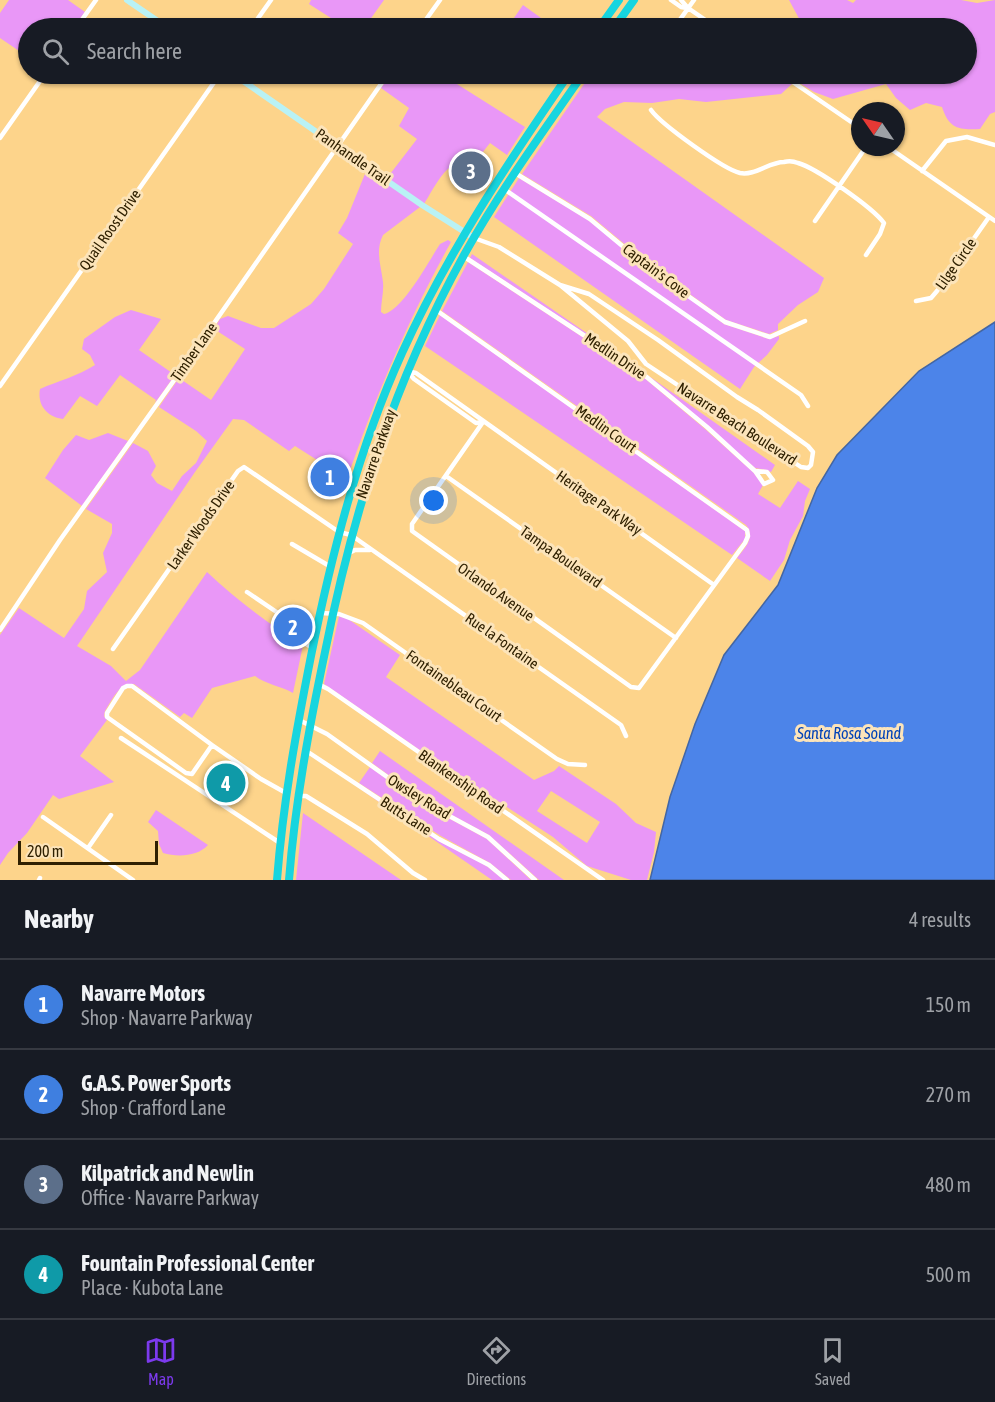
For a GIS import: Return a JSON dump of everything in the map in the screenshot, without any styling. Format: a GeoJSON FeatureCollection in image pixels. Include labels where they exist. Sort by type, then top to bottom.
{"type":"FeatureCollection","features":[{"type":"Feature","properties":{"kind":"highway"},"geometry":{"type":"LineString","coordinates":[[606,18],[619,0]]}},
{"type":"Feature","properties":{"kind":"highway"},"geometry":{"type":"LineString","coordinates":[[621,18],[634,0]]}},
{"type":"Feature","properties":{"kind":"highway","name":"Navarre Parkway"},"geometry":{"type":"LineString","coordinates":[[277,880],[286,793],[313,648],[339,532],[382,399],[403,350],[464,233],[562,84]]}},
{"type":"Feature","properties":{"kind":"highway","name":"Navarre Parkway"},"geometry":{"type":"LineString","coordinates":[[289,880],[297,796],[332,614],[351,535],[378,446],[407,371],[463,256],[504,189],[576,84]]}},
{"type":"Feature","properties":{"kind":"highway"},"geometry":{"type":"LineString","coordinates":[[382,399],[392,384],[407,371],[404,358],[437,289],[444,269]]}},
{"type":"Feature","properties":{"kind":"street"},"geometry":{"type":"LineString","coordinates":[[83,18],[96,0]]}},
{"type":"Feature","properties":{"kind":"street"},"geometry":{"type":"LineString","coordinates":[[127,0],[153,18]]}},
{"type":"Feature","properties":{"kind":"street"},"geometry":{"type":"LineString","coordinates":[[258,18],[271,0]]}},
{"type":"Feature","properties":{"kind":"street"},"geometry":{"type":"LineString","coordinates":[[427,18],[440,0]]}},
{"type":"Feature","properties":{"kind":"street"},"geometry":{"type":"LineString","coordinates":[[671,0],[681,7],[688,8]]}},
{"type":"Feature","properties":{"kind":"street"},"geometry":{"type":"LineString","coordinates":[[681,0],[702,18]]}},
{"type":"Feature","properties":{"kind":"street"},"geometry":{"type":"LineString","coordinates":[[681,18],[694,0]]}},
{"type":"Feature","properties":{"kind":"street"},"geometry":{"type":"LineString","coordinates":[[0,138],[38,84]]}},
{"type":"Feature","properties":{"kind":"street","name":"Quail Roost Drive"},"geometry":{"type":"LineString","coordinates":[[0,386],[213,84]]}},
{"type":"Feature","properties":{"kind":"street","name":"Panhandle Trail"},"geometry":{"type":"LineString","coordinates":[[247,84],[464,233],[474,237]]}},
{"type":"Feature","properties":{"kind":"street","name":"Timber Lane"},"geometry":{"type":"LineString","coordinates":[[0,630],[60,540],[176,379],[381,84]]}},
{"type":"Feature","properties":{"kind":"street"},"geometry":{"type":"LineString","coordinates":[[796,84],[851,122]]}},
{"type":"Feature","properties":{"kind":"street"},"geometry":{"type":"LineString","coordinates":[[651,110],[660,121],[733,170],[749,173],[780,162],[797,162],[839,187],[884,222],[880,234],[866,255]]}},
{"type":"Feature","properties":{"kind":"street"},"geometry":{"type":"LineString","coordinates":[[922,171],[946,141],[967,137],[995,145]]}},
{"type":"Feature","properties":{"kind":"street"},"geometry":{"type":"LineString","coordinates":[[815,221],[861,156]]}},
{"type":"Feature","properties":{"kind":"street"},"geometry":{"type":"LineString","coordinates":[[901,156],[995,221]]}},
{"type":"Feature","properties":{"kind":"street","name":"Captain's Cove"},"geometry":{"type":"LineString","coordinates":[[515,173],[590,219],[650,269],[725,322],[770,337],[805,321]]}},
{"type":"Feature","properties":{"kind":"street"},"geometry":{"type":"LineString","coordinates":[[504,189],[801,395],[808,406]]}},
{"type":"Feature","properties":{"kind":"street","name":"Lilge Circle"},"geometry":{"type":"LineString","coordinates":[[916,301],[931,298],[989,217]]}},
{"type":"Feature","properties":{"kind":"street"},"geometry":{"type":"LineString","coordinates":[[474,237],[499,247],[560,285]]}},
{"type":"Feature","properties":{"kind":"street","name":"Medlin Drive"},"geometry":{"type":"LineString","coordinates":[[463,256],[643,374],[755,471]]}},
{"type":"Feature","properties":{"kind":"street","name":"Navarre Beach Boulevard"},"geometry":{"type":"LineString","coordinates":[[560,285],[589,294],[782,427],[813,452],[811,465],[808,468],[801,467],[653,369],[641,359],[628,341],[560,285]]}},
{"type":"Feature","properties":{"kind":"street","name":"Medlin Court"},"geometry":{"type":"LineString","coordinates":[[436,310],[745,527],[748,533],[747,540],[714,585]]}},
{"type":"Feature","properties":{"kind":"street","name":"Heritage Park Way"},"geometry":{"type":"LineString","coordinates":[[407,371],[416,373],[714,585]]}},
{"type":"Feature","properties":{"kind":"street","name":"Orlando Avenue"},"geometry":{"type":"LineString","coordinates":[[483,422],[412,524],[412,531],[635,688],[641,686],[676,638]]}},
{"type":"Feature","properties":{"kind":"street","name":"Larker Woods Drive"},"geometry":{"type":"LineString","coordinates":[[114,649],[243,467],[339,532]]}},
{"type":"Feature","properties":{"kind":"street","name":"Tampa Boulevard"},"geometry":{"type":"LineString","coordinates":[[446,476],[676,638]]}},
{"type":"Feature","properties":{"kind":"street","name":"Rue la Fontaine"},"geometry":{"type":"LineString","coordinates":[[339,532],[351,535],[621,725],[626,736]]}},
{"type":"Feature","properties":{"kind":"street"},"geometry":{"type":"LineString","coordinates":[[292,544],[331,567]]}},
{"type":"Feature","properties":{"kind":"street"},"geometry":{"type":"LineString","coordinates":[[346,554],[355,550],[373,551]]}},
{"type":"Feature","properties":{"kind":"street"},"geometry":{"type":"LineString","coordinates":[[676,638],[714,585]]}},
{"type":"Feature","properties":{"kind":"street"},"geometry":{"type":"LineString","coordinates":[[247,592],[278,613],[280,629],[313,648]]}},
{"type":"Feature","properties":{"kind":"street","name":"Fontainebleau Court"},"geometry":{"type":"LineString","coordinates":[[321,613],[339,614],[363,623],[563,762],[585,765]]}},
{"type":"Feature","properties":{"kind":"street","name":"Blankenship Road"},"geometry":{"type":"LineString","coordinates":[[318,684],[603,880]]}},
{"type":"Feature","properties":{"kind":"street"},"geometry":{"type":"LineString","coordinates":[[212,745],[192,774],[186,773],[106,715],[123,688],[132,686],[261,780],[286,793]]}},
{"type":"Feature","properties":{"kind":"street","name":"Owsley Road"},"geometry":{"type":"LineString","coordinates":[[299,720],[327,734],[418,800],[488,837],[535,880]]}},
{"type":"Feature","properties":{"kind":"street"},"geometry":{"type":"LineString","coordinates":[[121,738],[280,843]]}},
{"type":"Feature","properties":{"kind":"street","name":"Butts Lane"},"geometry":{"type":"LineString","coordinates":[[305,750],[439,838],[489,865],[507,880]]}},
{"type":"Feature","properties":{"kind":"street"},"geometry":{"type":"LineString","coordinates":[[297,796],[306,796],[367,834],[413,873],[425,880]]}},
{"type":"Feature","properties":{"kind":"street"},"geometry":{"type":"LineString","coordinates":[[88,848],[111,815]]}},
{"type":"Feature","properties":{"kind":"street"},"geometry":{"type":"LineString","coordinates":[[43,818],[133,880]]}},
{"type":"Feature","properties":{"kind":"shaded area"},"geometry":{"type":"Polygon","coordinates":[[[9,0],[68,0],[85,12],[80,18],[18,18],[18,50],[0,38],[0,13],[9,0]]]}},
{"type":"Feature","properties":{"kind":"shaded area"},"geometry":{"type":"Polygon","coordinates":[[[311,0],[384,0],[371,18],[331,18],[309,4],[311,0]]]}},
{"type":"Feature","properties":{"kind":"shaded area"},"geometry":{"type":"Polygon","coordinates":[[[789,0],[847,0],[853,3],[856,0],[961,0],[977,3],[995,0],[995,112],[990,114],[980,129],[966,129],[952,124],[942,107],[926,103],[910,110],[905,106],[905,102],[896,98],[886,84],[977,84],[977,18],[799,18],[789,0]]]}},
{"type":"Feature","properties":{"kind":"shaded area"},"geometry":{"type":"Polygon","coordinates":[[[523,5],[541,18],[514,18],[523,5]]]}},
{"type":"Feature","properties":{"kind":"shaded area"},"geometry":{"type":"Polygon","coordinates":[[[384,84],[457,84],[525,127],[507,155],[490,143],[474,163],[465,161],[450,167],[424,204],[387,178],[417,139],[399,126],[409,108],[381,88],[384,84]]]}},
{"type":"Feature","properties":{"kind":"shaded area"},"geometry":{"type":"Polygon","coordinates":[[[584,84],[792,84],[781,94],[706,102],[679,99],[652,103],[624,102],[605,109],[597,117],[824,278],[818,292],[798,305],[778,324],[778,330],[769,334],[726,320],[652,267],[591,216],[522,174],[584,84]]]}},
{"type":"Feature","properties":{"kind":"shaded area"},"geometry":{"type":"Polygon","coordinates":[[[801,84],[886,84],[833,99],[801,84]]]}},
{"type":"Feature","properties":{"kind":"shaded area"},"geometry":{"type":"Polygon","coordinates":[[[367,169],[420,207],[383,235],[379,247],[383,286],[381,312],[384,314],[391,311],[399,304],[415,284],[440,244],[448,240],[451,242],[394,358],[347,479],[295,446],[289,451],[244,420],[233,419],[77,646],[111,666],[126,681],[140,670],[207,572],[253,611],[303,645],[293,693],[255,676],[212,688],[192,718],[184,713],[180,717],[134,684],[124,686],[116,693],[105,711],[104,716],[107,720],[80,756],[114,782],[59,799],[53,795],[27,833],[0,865],[0,635],[19,608],[64,638],[84,609],[87,591],[107,572],[103,553],[112,533],[112,524],[86,509],[133,443],[148,451],[156,466],[151,475],[157,483],[172,491],[182,476],[196,463],[207,441],[196,431],[159,407],[179,378],[211,400],[245,349],[214,329],[220,319],[228,316],[261,328],[274,328],[311,304],[324,289],[353,244],[338,233],[347,218],[367,169]]]}},
{"type":"Feature","properties":{"kind":"shaded area"},"geometry":{"type":"Polygon","coordinates":[[[519,178],[588,220],[724,324],[769,339],[779,336],[779,339],[754,367],[740,389],[494,217],[519,178]]]}},
{"type":"Feature","properties":{"kind":"shaded area"},"geometry":{"type":"Polygon","coordinates":[[[472,254],[639,369],[470,258],[472,254]]]}},
{"type":"Feature","properties":{"kind":"shaded area"},"geometry":{"type":"Polygon","coordinates":[[[468,262],[642,376],[753,472],[763,485],[758,494],[780,508],[798,481],[810,489],[805,501],[803,516],[790,540],[784,560],[770,581],[737,558],[750,538],[746,525],[442,311],[468,262]]]}},
{"type":"Feature","properties":{"kind":"shaded area"},"geometry":{"type":"Polygon","coordinates":[[[131,310],[161,319],[139,350],[175,375],[155,403],[156,400],[120,375],[97,406],[80,396],[63,419],[48,413],[40,400],[40,389],[95,365],[90,355],[82,349],[84,339],[115,317],[131,310]]]}},
{"type":"Feature","properties":{"kind":"shaded area"},"geometry":{"type":"Polygon","coordinates":[[[440,315],[745,531],[745,539],[732,555],[425,346],[440,315]]]}},
{"type":"Feature","properties":{"kind":"shaded area"},"geometry":{"type":"Polygon","coordinates":[[[646,374],[775,465],[771,472],[755,468],[646,374]]]}},
{"type":"Feature","properties":{"kind":"shaded area"},"geometry":{"type":"Polygon","coordinates":[[[108,433],[128,441],[82,506],[45,478],[76,435],[89,440],[108,433]]]}},
{"type":"Feature","properties":{"kind":"shaded area"},"geometry":{"type":"Polygon","coordinates":[[[339,616],[348,619],[400,655],[386,677],[534,780],[554,771],[559,766],[616,804],[636,823],[656,832],[647,880],[631,880],[587,866],[553,837],[424,753],[324,684],[339,616]],[[551,791],[537,811],[587,843],[600,822],[551,791]]]}},
{"type":"Feature","properties":{"kind":"shaded area"},"geometry":{"type":"Polygon","coordinates":[[[380,751],[564,880],[539,880],[489,835],[420,798],[372,763],[380,751]]]}},
{"type":"Feature","properties":{"kind":"shaded area"},"geometry":{"type":"Polygon","coordinates":[[[370,767],[417,801],[487,839],[531,880],[511,880],[490,863],[441,836],[359,783],[370,767]]]}},
{"type":"Feature","properties":{"kind":"shaded area"},"geometry":{"type":"Polygon","coordinates":[[[356,786],[488,867],[504,880],[492,880],[356,786]]]}},
{"type":"Feature","properties":{"kind":"shaded area"},"geometry":{"type":"Polygon","coordinates":[[[156,810],[208,845],[198,852],[187,855],[163,853],[159,844],[158,831],[148,822],[156,810]]]}},
{"type":"Feature","properties":{"kind":"shaded area"},"geometry":{"type":"Polygon","coordinates":[[[303,813],[401,880],[296,880],[303,813]]]}},
{"type":"Feature","properties":{"kind":"water","name":"Santa Rosa Sound"},"geometry":{"type":"Polygon","coordinates":[[[995,322],[995,880],[650,880],[670,797],[695,724],[724,655],[778,585],[817,488],[837,455],[919,371],[995,322]]]}},
{"type":"Feature","properties":{"kind":"place","name":"Kilpatrick and Newlin"},"geometry":{"type":"Point","coordinates":[471,171]}},
{"type":"Feature","properties":{"kind":"place","name":"Navarre Motors"},"geometry":{"type":"Point","coordinates":[330,477]}},
{"type":"Feature","properties":{"kind":"place","name":"G.A.S. Power Sports"},"geometry":{"type":"Point","coordinates":[293,627]}},
{"type":"Feature","properties":{"kind":"place","name":"Fountain Professional Center"},"geometry":{"type":"Point","coordinates":[226,783]}}]}
